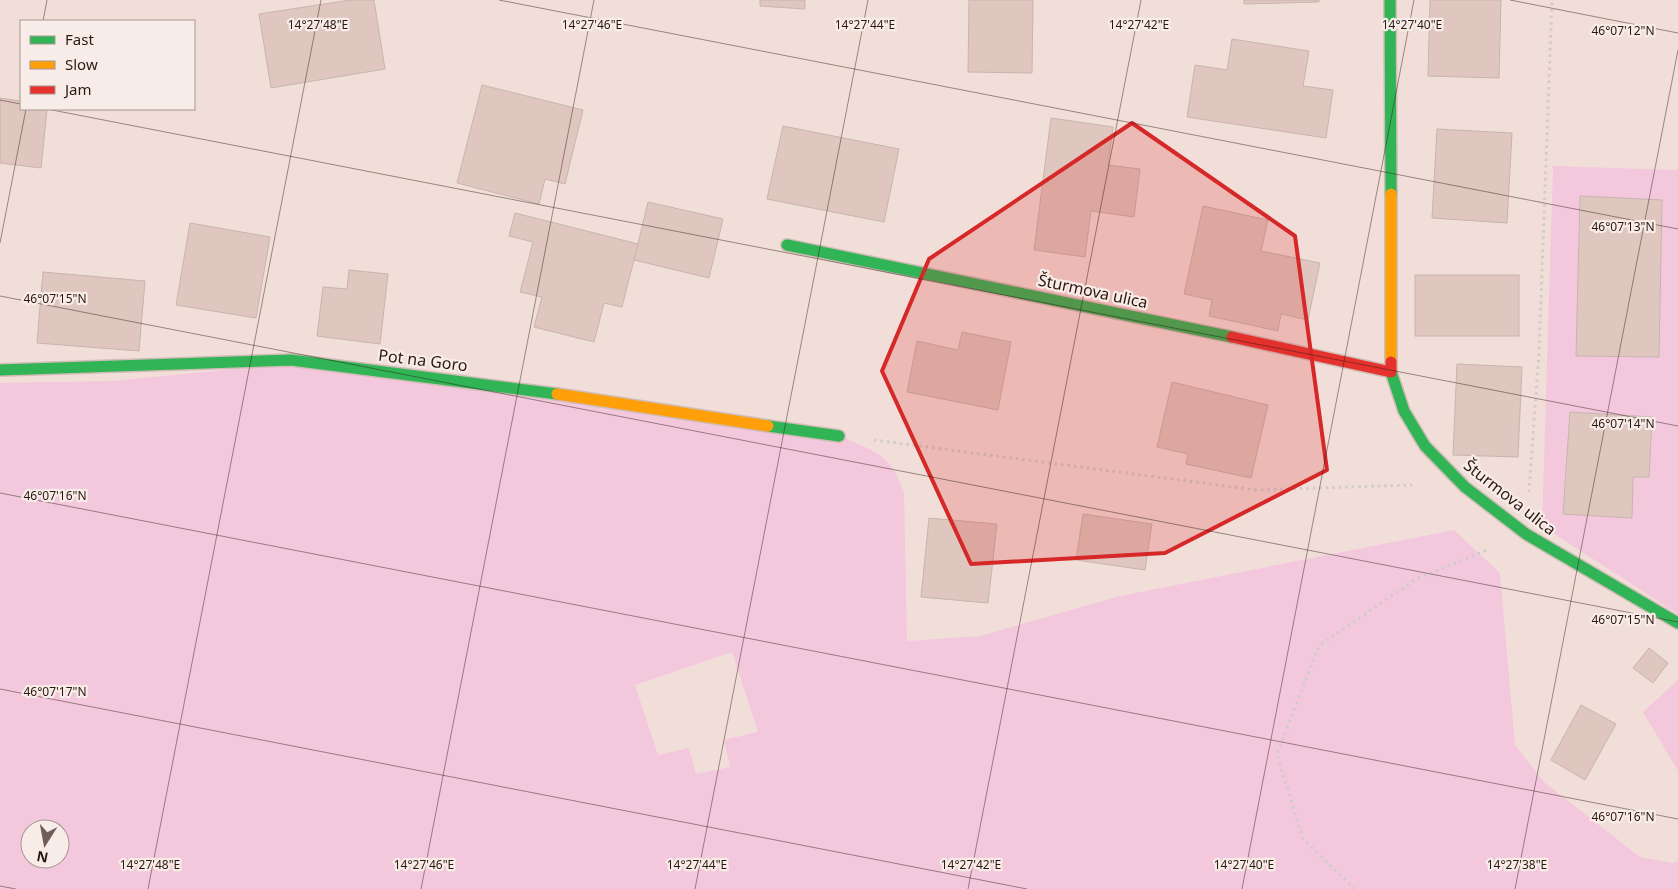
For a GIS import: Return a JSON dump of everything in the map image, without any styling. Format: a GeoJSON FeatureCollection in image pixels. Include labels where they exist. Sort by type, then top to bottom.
{"type":"FeatureCollection","features":[{"type":"Feature","properties":{"kind":"street","name":"Šturmova ulica"},"geometry":{"type":"LineString","coordinates":[[1390,0],[1391,372],[1404,411],[1425,446],[1466,487],[1526,534],[1678,623]]}},
{"type":"Feature","properties":{"kind":"street","name":"Šturmova ulica"},"geometry":{"type":"LineString","coordinates":[[787,245],[1149,319],[1391,372]]}},
{"type":"Feature","properties":{"kind":"street","name":"Pot na Goro"},"geometry":{"type":"LineString","coordinates":[[0,370],[291,360],[521,389],[839,436]]}},
{"type":"Feature","properties":{"kind":"path"},"geometry":{"type":"LineString","coordinates":[[1355,889],[1303,839],[1277,754],[1319,646],[1416,579],[1526,534],[1539,352],[1552,0]]}},
{"type":"Feature","properties":{"kind":"path"},"geometry":{"type":"LineString","coordinates":[[839,436],[1256,490],[1420,485]]}},
{"type":"Feature","properties":{"kind":"highlighted area"},"geometry":{"type":"Polygon","coordinates":[[[1132,123],[1295,236],[1327,470],[1165,553],[971,564],[882,371],[929,259],[1132,123]]]}},
{"type":"Feature","properties":{"kind":"shaded area"},"geometry":{"type":"Polygon","coordinates":[[[1553,166],[1678,170],[1678,614],[1542,526],[1553,166]]]}},
{"type":"Feature","properties":{"kind":"shaded area"},"geometry":{"type":"Polygon","coordinates":[[[286,364],[847,439],[877,453],[883,458],[894,471],[904,493],[907,641],[980,636],[1120,596],[1454,530],[1500,573],[1515,745],[1544,782],[1640,857],[1673,863],[1678,861],[1678,889],[0,889],[0,383],[112,381],[286,364]],[[732,652],[635,685],[658,755],[689,748],[696,774],[730,767],[724,740],[758,732],[732,652]]]}},
{"type":"Feature","properties":{"kind":"shaded area"},"geometry":{"type":"Polygon","coordinates":[[[1678,680],[1678,771],[1643,712],[1678,680]]]}},
{"type":"Feature","properties":{"kind":"building"},"geometry":{"type":"Polygon","coordinates":[[[350,0],[374,0],[385,69],[271,88],[259,14],[350,0]]]}},
{"type":"Feature","properties":{"kind":"building"},"geometry":{"type":"Polygon","coordinates":[[[760,0],[805,0],[805,9],[760,6],[760,0]]]}},
{"type":"Feature","properties":{"kind":"building"},"geometry":{"type":"Polygon","coordinates":[[[969,0],[1033,0],[1032,73],[968,72],[969,0]]]}},
{"type":"Feature","properties":{"kind":"building"},"geometry":{"type":"Polygon","coordinates":[[[1244,0],[1319,0],[1319,2],[1244,4],[1244,0]]]}},
{"type":"Feature","properties":{"kind":"building"},"geometry":{"type":"Polygon","coordinates":[[[1430,0],[1501,0],[1499,78],[1428,76],[1430,0]]]}},
{"type":"Feature","properties":{"kind":"building"},"geometry":{"type":"Polygon","coordinates":[[[1232,39],[1309,51],[1303,86],[1333,90],[1326,138],[1187,117],[1195,65],[1227,70],[1232,39]]]}},
{"type":"Feature","properties":{"kind":"building"},"geometry":{"type":"Polygon","coordinates":[[[482,85],[583,110],[565,184],[545,179],[539,204],[457,183],[482,85]]]}},
{"type":"Feature","properties":{"kind":"building"},"geometry":{"type":"Polygon","coordinates":[[[0,98],[20,101],[20,110],[47,110],[41,168],[0,163],[0,98]]]}},
{"type":"Feature","properties":{"kind":"building"},"geometry":{"type":"Polygon","coordinates":[[[1051,118],[1113,127],[1108,165],[1140,169],[1134,217],[1091,211],[1085,257],[1034,250],[1051,118]]]}},
{"type":"Feature","properties":{"kind":"building"},"geometry":{"type":"Polygon","coordinates":[[[783,126],[899,149],[884,222],[767,199],[783,126]]]}},
{"type":"Feature","properties":{"kind":"building"},"geometry":{"type":"Polygon","coordinates":[[[1437,129],[1512,133],[1507,223],[1432,218],[1437,129]]]}},
{"type":"Feature","properties":{"kind":"building"},"geometry":{"type":"Polygon","coordinates":[[[1580,196],[1662,200],[1659,357],[1576,356],[1580,196]]]}},
{"type":"Feature","properties":{"kind":"building"},"geometry":{"type":"Polygon","coordinates":[[[648,202],[723,219],[709,278],[634,260],[648,202]]]}},
{"type":"Feature","properties":{"kind":"building"},"geometry":{"type":"Polygon","coordinates":[[[1203,206],[1268,220],[1261,251],[1320,263],[1308,320],[1281,314],[1278,331],[1209,316],[1212,300],[1184,294],[1203,206]]]}},
{"type":"Feature","properties":{"kind":"building"},"geometry":{"type":"Polygon","coordinates":[[[515,213],[638,244],[622,307],[604,303],[594,342],[534,327],[542,297],[520,292],[533,242],[509,236],[515,213]]]}},
{"type":"Feature","properties":{"kind":"building"},"geometry":{"type":"Polygon","coordinates":[[[190,223],[270,237],[256,318],[176,305],[190,223]]]}},
{"type":"Feature","properties":{"kind":"building"},"geometry":{"type":"Polygon","coordinates":[[[349,270],[388,274],[380,344],[317,336],[323,287],[347,289],[349,270]]]}},
{"type":"Feature","properties":{"kind":"building"},"geometry":{"type":"Polygon","coordinates":[[[43,272],[145,281],[139,351],[37,343],[43,272]]]}},
{"type":"Feature","properties":{"kind":"building"},"geometry":{"type":"Polygon","coordinates":[[[1415,275],[1519,275],[1519,336],[1415,336],[1415,275]]]}},
{"type":"Feature","properties":{"kind":"building"},"geometry":{"type":"Polygon","coordinates":[[[962,332],[1011,342],[998,410],[907,392],[917,341],[958,350],[962,332]]]}},
{"type":"Feature","properties":{"kind":"building"},"geometry":{"type":"Polygon","coordinates":[[[1457,364],[1522,367],[1518,457],[1453,455],[1457,364]]]}},
{"type":"Feature","properties":{"kind":"building"},"geometry":{"type":"Polygon","coordinates":[[[1172,382],[1268,405],[1251,478],[1186,464],[1188,454],[1157,447],[1172,382]]]}},
{"type":"Feature","properties":{"kind":"building"},"geometry":{"type":"Polygon","coordinates":[[[1570,412],[1652,417],[1649,477],[1633,477],[1632,518],[1563,514],[1570,412]]]}},
{"type":"Feature","properties":{"kind":"building"},"geometry":{"type":"Polygon","coordinates":[[[1083,514],[1152,524],[1145,570],[1076,560],[1083,514]]]}},
{"type":"Feature","properties":{"kind":"building"},"geometry":{"type":"Polygon","coordinates":[[[929,518],[997,524],[988,603],[921,597],[929,518]]]}},
{"type":"Feature","properties":{"kind":"building"},"geometry":{"type":"Polygon","coordinates":[[[1649,648],[1668,663],[1653,683],[1633,668],[1649,648]]]}},
{"type":"Feature","properties":{"kind":"building"},"geometry":{"type":"Polygon","coordinates":[[[1581,705],[1616,724],[1585,780],[1551,760],[1581,705]]]}},
{"type":"Feature","properties":{"kind":"traffic: fast"},"geometry":{"type":"LineString","coordinates":[[1390,0],[1391,194]]}},
{"type":"Feature","properties":{"kind":"traffic: fast"},"geometry":{"type":"LineString","coordinates":[[787,245],[1232,337]]}},
{"type":"Feature","properties":{"kind":"traffic: fast"},"geometry":{"type":"LineString","coordinates":[[0,370],[291,360],[557,394]]}},
{"type":"Feature","properties":{"kind":"traffic: fast"},"geometry":{"type":"LineString","coordinates":[[1391,372],[1404,411],[1425,446],[1465,487],[1526,534],[1678,623]]}},
{"type":"Feature","properties":{"kind":"traffic: fast"},"geometry":{"type":"LineString","coordinates":[[768,426],[839,436]]}},
{"type":"Feature","properties":{"kind":"traffic: slow"},"geometry":{"type":"LineString","coordinates":[[1391,194],[1391,362]]}},
{"type":"Feature","properties":{"kind":"traffic: slow"},"geometry":{"type":"LineString","coordinates":[[557,394],[768,426]]}},
{"type":"Feature","properties":{"kind":"traffic: jam"},"geometry":{"type":"LineString","coordinates":[[1232,337],[1391,372],[1391,362]]}}]}
